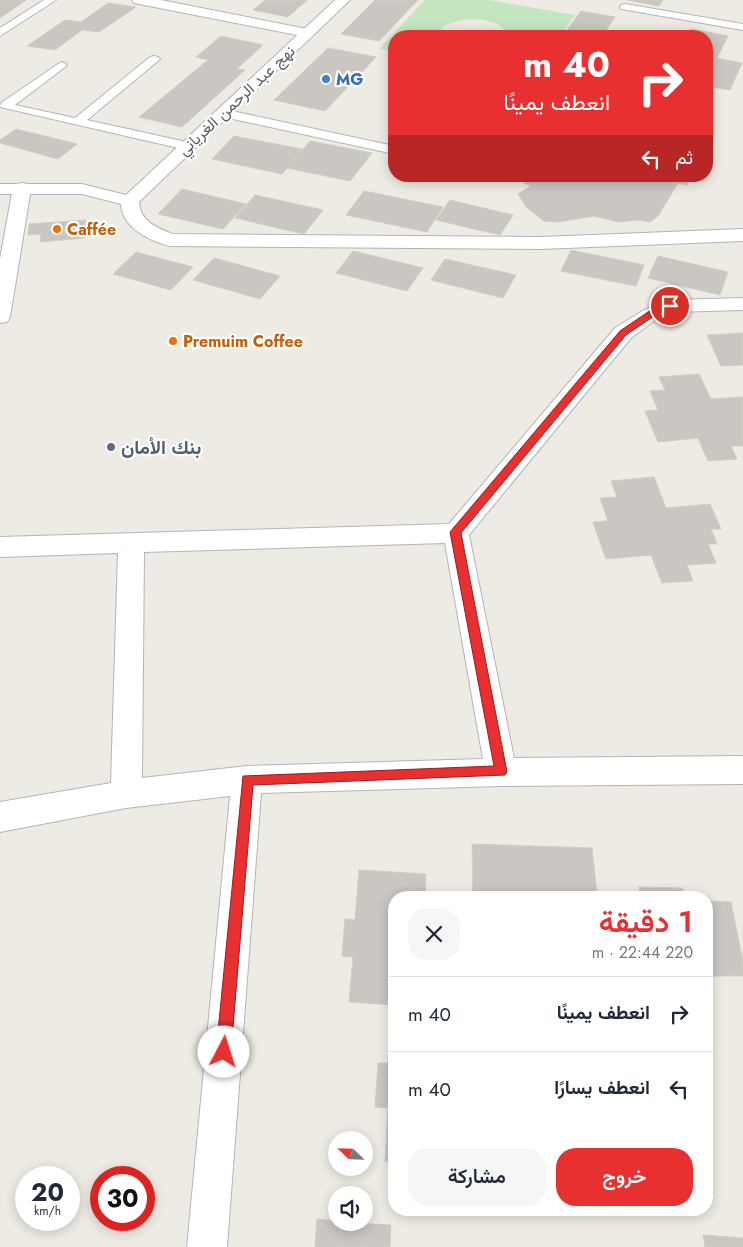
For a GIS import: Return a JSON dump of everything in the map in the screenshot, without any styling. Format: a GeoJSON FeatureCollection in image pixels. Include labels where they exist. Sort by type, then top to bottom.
{"type":"FeatureCollection","features":[{"type":"Feature","properties":{"kind":"street"},"geometry":{"type":"LineString","coordinates":[[139,0],[307,33]]}},
{"type":"Feature","properties":{"kind":"street","name":"نهج عبد الرحمن الغرياني"},"geometry":{"type":"LineString","coordinates":[[130,200],[343,0]]}},
{"type":"Feature","properties":{"kind":"street"},"geometry":{"type":"LineString","coordinates":[[0,316],[22,188]]}},
{"type":"Feature","properties":{"kind":"street"},"geometry":{"type":"LineString","coordinates":[[0,190],[22,188],[82,189],[130,200],[129,210],[135,221],[152,233],[170,240],[540,243],[743,235]]}},
{"type":"Feature","properties":{"kind":"street"},"geometry":{"type":"LineString","coordinates":[[0,547],[456,532],[623,333],[651,314],[670,306],[743,304]]}},
{"type":"Feature","properties":{"kind":"street"},"geometry":{"type":"LineString","coordinates":[[456,532],[501,772]]}},
{"type":"Feature","properties":{"kind":"street"},"geometry":{"type":"LineString","coordinates":[[126,794],[131,544]]}},
{"type":"Feature","properties":{"kind":"street"},"geometry":{"type":"LineString","coordinates":[[0,817],[126,794],[247,780],[501,772],[743,770]]}},
{"type":"Feature","properties":{"kind":"street"},"geometry":{"type":"LineString","coordinates":[[207,1247],[247,780]]}},
{"type":"Feature","properties":{"kind":"lane"},"geometry":{"type":"LineString","coordinates":[[0,33],[51,0]]}},
{"type":"Feature","properties":{"kind":"lane"},"geometry":{"type":"LineString","coordinates":[[625,8],[743,27]]}},
{"type":"Feature","properties":{"kind":"lane"},"geometry":{"type":"LineString","coordinates":[[78,122],[154,59]]}},
{"type":"Feature","properties":{"kind":"lane"},"geometry":{"type":"LineString","coordinates":[[61,65],[5,106],[187,146]]}},
{"type":"Feature","properties":{"kind":"lane"},"geometry":{"type":"LineString","coordinates":[[223,113],[388,149]]}},
{"type":"Feature","properties":{"kind":"green space"},"geometry":{"type":"Polygon","coordinates":[[[425,0],[490,0],[575,15],[564,30],[505,30],[492,22],[474,19],[448,24],[441,30],[397,30],[425,0]]]}},
{"type":"Feature","properties":{"kind":"green space"},"geometry":{"type":"Polygon","coordinates":[[[388,39],[388,50],[379,49],[388,39]]]}},
{"type":"Feature","properties":{"kind":"building"},"geometry":{"type":"Polygon","coordinates":[[[0,0],[26,0],[0,18],[0,0]]]}},
{"type":"Feature","properties":{"kind":"building"},"geometry":{"type":"Polygon","coordinates":[[[265,0],[307,0],[288,17],[253,10],[265,0]]]}},
{"type":"Feature","properties":{"kind":"building"},"geometry":{"type":"Polygon","coordinates":[[[375,0],[418,0],[379,41],[341,34],[375,0]]]}},
{"type":"Feature","properties":{"kind":"building"},"geometry":{"type":"Polygon","coordinates":[[[627,0],[663,0],[659,6],[627,0]]]}},
{"type":"Feature","properties":{"kind":"building"},"geometry":{"type":"Polygon","coordinates":[[[108,3],[136,7],[99,32],[82,30],[55,50],[27,46],[65,20],[81,22],[108,3]]]}},
{"type":"Feature","properties":{"kind":"building"},"geometry":{"type":"Polygon","coordinates":[[[581,11],[615,17],[606,30],[567,30],[581,11]]]}},
{"type":"Feature","properties":{"kind":"building"},"geometry":{"type":"Polygon","coordinates":[[[713,33],[728,36],[717,58],[713,57],[713,33]]]}},
{"type":"Feature","properties":{"kind":"building"},"geometry":{"type":"Polygon","coordinates":[[[221,36],[263,45],[237,69],[245,70],[182,127],[139,117],[208,60],[196,57],[221,36]]]}},
{"type":"Feature","properties":{"kind":"building","name":"MG"},"geometry":{"type":"Polygon","coordinates":[[[328,48],[376,57],[325,111],[274,100],[328,48]]]}},
{"type":"Feature","properties":{"kind":"building"},"geometry":{"type":"Polygon","coordinates":[[[713,57],[742,63],[730,90],[713,87],[713,57]]]}},
{"type":"Feature","properties":{"kind":"building"},"geometry":{"type":"Polygon","coordinates":[[[16,129],[77,144],[58,159],[0,143],[0,140],[16,129]]]}},
{"type":"Feature","properties":{"kind":"building"},"geometry":{"type":"Polygon","coordinates":[[[234,136],[302,149],[282,174],[212,159],[234,136]]]}},
{"type":"Feature","properties":{"kind":"building"},"geometry":{"type":"Polygon","coordinates":[[[310,141],[372,153],[350,181],[287,168],[310,141]]]}},
{"type":"Feature","properties":{"kind":"building"},"geometry":{"type":"Polygon","coordinates":[[[672,182],[688,182],[687,185],[672,182]]]}},
{"type":"Feature","properties":{"kind":"building"},"geometry":{"type":"Polygon","coordinates":[[[524,183],[678,183],[658,216],[650,222],[639,220],[619,222],[594,216],[559,222],[544,221],[526,207],[518,194],[531,186],[524,183]]]}},
{"type":"Feature","properties":{"kind":"building"},"geometry":{"type":"Polygon","coordinates":[[[182,189],[246,204],[223,229],[158,214],[182,189]]]}},
{"type":"Feature","properties":{"kind":"building"},"geometry":{"type":"Polygon","coordinates":[[[364,191],[443,207],[427,232],[346,215],[364,191]]]}},
{"type":"Feature","properties":{"kind":"building"},"geometry":{"type":"Polygon","coordinates":[[[255,195],[323,210],[304,234],[235,218],[255,195]]]}},
{"type":"Feature","properties":{"kind":"building"},"geometry":{"type":"Polygon","coordinates":[[[450,200],[513,215],[500,235],[436,220],[450,200]]]}},
{"type":"Feature","properties":{"kind":"building","name":"Caffée"},"geometry":{"type":"Polygon","coordinates":[[[86,220],[85,238],[40,242],[41,234],[28,235],[29,224],[86,220]]]}},
{"type":"Feature","properties":{"kind":"building"},"geometry":{"type":"Polygon","coordinates":[[[571,250],[644,265],[636,286],[561,271],[571,250]]]}},
{"type":"Feature","properties":{"kind":"building"},"geometry":{"type":"Polygon","coordinates":[[[353,251],[423,268],[407,291],[336,273],[353,251]]]}},
{"type":"Feature","properties":{"kind":"building"},"geometry":{"type":"Polygon","coordinates":[[[136,252],[193,267],[171,290],[113,274],[136,252]]]}},
{"type":"Feature","properties":{"kind":"building"},"geometry":{"type":"Polygon","coordinates":[[[658,256],[728,272],[720,295],[648,278],[658,256]]]}},
{"type":"Feature","properties":{"kind":"building"},"geometry":{"type":"Polygon","coordinates":[[[214,258],[280,276],[260,299],[193,280],[214,258]]]}},
{"type":"Feature","properties":{"kind":"building"},"geometry":{"type":"Polygon","coordinates":[[[445,259],[516,275],[503,298],[431,280],[445,259]]]}},
{"type":"Feature","properties":{"kind":"building"},"geometry":{"type":"Polygon","coordinates":[[[743,333],[743,365],[721,366],[707,335],[743,333]]]}},
{"type":"Feature","properties":{"kind":"building"},"geometry":{"type":"Polygon","coordinates":[[[699,374],[711,399],[743,397],[743,446],[731,446],[737,459],[708,461],[698,438],[658,442],[645,411],[658,410],[650,391],[665,390],[659,377],[699,374]]]}},
{"type":"Feature","properties":{"kind":"building"},"geometry":{"type":"Polygon","coordinates":[[[654,477],[666,508],[710,504],[721,529],[711,529],[717,544],[708,544],[716,563],[687,565],[693,581],[662,583],[651,555],[606,559],[593,522],[608,521],[600,498],[617,497],[611,481],[654,477]]]}},
{"type":"Feature","properties":{"kind":"building"},"geometry":{"type":"Polygon","coordinates":[[[472,844],[592,848],[597,891],[473,891],[472,844]]]}},
{"type":"Feature","properties":{"kind":"building"},"geometry":{"type":"Polygon","coordinates":[[[359,870],[426,874],[425,891],[388,891],[388,1005],[349,1002],[353,957],[342,956],[345,919],[355,920],[359,870]]]}},
{"type":"Feature","properties":{"kind":"building"},"geometry":{"type":"Polygon","coordinates":[[[639,887],[682,888],[684,891],[639,891],[639,887]]]}},
{"type":"Feature","properties":{"kind":"building"},"geometry":{"type":"Polygon","coordinates":[[[713,901],[731,902],[743,962],[743,976],[713,976],[713,901]]]}},
{"type":"Feature","properties":{"kind":"building"},"geometry":{"type":"Polygon","coordinates":[[[378,1063],[388,1063],[388,1108],[375,1107],[378,1063]]]}},
{"type":"Feature","properties":{"kind":"building"},"geometry":{"type":"Polygon","coordinates":[[[388,1108],[388,1161],[385,1161],[388,1108]]]}},
{"type":"Feature","properties":{"kind":"building"},"geometry":{"type":"Polygon","coordinates":[[[317,1219],[328,1220],[328,1231],[373,1231],[373,1224],[391,1225],[390,1247],[315,1247],[317,1219]]]}},
{"type":"Feature","properties":{"kind":"building"},"geometry":{"type":"Polygon","coordinates":[[[703,1235],[743,1238],[743,1247],[705,1247],[703,1235]]]}},
{"type":"Feature","properties":{"kind":"place","name":"MG"},"geometry":{"type":"Point","coordinates":[326,79]}},
{"type":"Feature","properties":{"kind":"place","name":"Caffée"},"geometry":{"type":"Point","coordinates":[57,229]}},
{"type":"Feature","properties":{"kind":"place","name":"Premuim Coffee"},"geometry":{"type":"Point","coordinates":[173,341]}},
{"type":"Feature","properties":{"kind":"place","name":"بنك الأمان"},"geometry":{"type":"Point","coordinates":[111,447]}},
{"type":"Feature","properties":{"kind":"route"},"geometry":{"type":"LineString","coordinates":[[224,1052],[247,780],[501,772],[456,532],[623,333],[651,314],[670,306]]}}]}
